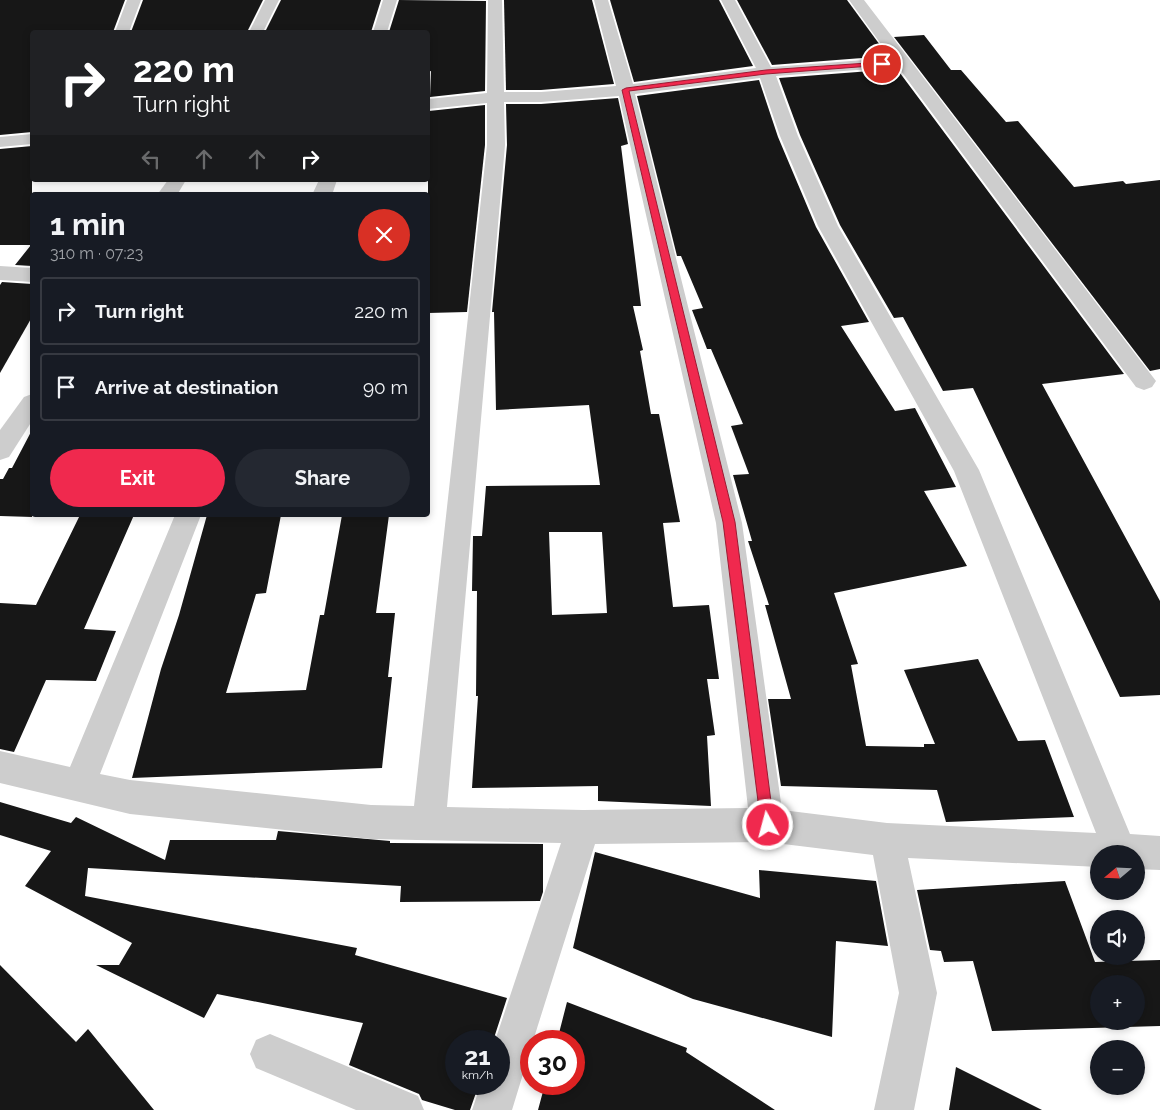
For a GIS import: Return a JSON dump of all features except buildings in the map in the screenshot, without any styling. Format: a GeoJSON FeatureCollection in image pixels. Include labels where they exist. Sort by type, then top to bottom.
{"type":"FeatureCollection","features":[{"type":"Feature","properties":{"kind":"street"},"geometry":{"type":"LineString","coordinates":[[123,30],[134,0]]}},
{"type":"Feature","properties":{"kind":"street"},"geometry":{"type":"LineString","coordinates":[[257,30],[272,0]]}},
{"type":"Feature","properties":{"kind":"street"},"geometry":{"type":"LineString","coordinates":[[381,30],[390,0]]}},
{"type":"Feature","properties":{"kind":"street"},"geometry":{"type":"LineString","coordinates":[[429,823],[496,145],[495,0]]}},
{"type":"Feature","properties":{"kind":"street"},"geometry":{"type":"LineString","coordinates":[[601,0],[626,90],[729,522],[768,825]]}},
{"type":"Feature","properties":{"kind":"street"},"geometry":{"type":"LineString","coordinates":[[728,0],[766,72],[789,136],[828,226],[966,470],[1118,845]]}},
{"type":"Feature","properties":{"kind":"street"},"geometry":{"type":"LineString","coordinates":[[856,0],[1144,381]]}},
{"type":"Feature","properties":{"kind":"street"},"geometry":{"type":"LineString","coordinates":[[430,104],[495,97],[541,97],[626,90],[766,72],[901,62]]}},
{"type":"Feature","properties":{"kind":"street"},"geometry":{"type":"LineString","coordinates":[[0,142],[30,139]]}},
{"type":"Feature","properties":{"kind":"street"},"geometry":{"type":"LineString","coordinates":[[0,273],[30,275]]}},
{"type":"Feature","properties":{"kind":"street"},"geometry":{"type":"LineString","coordinates":[[0,450],[30,406]]}},
{"type":"Feature","properties":{"kind":"street"},"geometry":{"type":"LineString","coordinates":[[79,785],[187,517]]}},
{"type":"Feature","properties":{"kind":"street"},"geometry":{"type":"LineString","coordinates":[[0,767],[130,797],[371,822],[583,827],[768,825],[887,840],[1090,850]]}},
{"type":"Feature","properties":{"kind":"street"},"geometry":{"type":"LineString","coordinates":[[492,1110],[583,827]]}},
{"type":"Feature","properties":{"kind":"street"},"geometry":{"type":"LineString","coordinates":[[887,840],[918,993],[894,1110]]}},
{"type":"Feature","properties":{"kind":"street"},"geometry":{"type":"LineString","coordinates":[[1145,852],[1160,853]]}},
{"type":"Feature","properties":{"kind":"street"},"geometry":{"type":"LineString","coordinates":[[270,1054],[404,1110]]}},
{"type":"Feature","properties":{"kind":"route"},"geometry":{"type":"LineString","coordinates":[[768,825],[729,522],[626,90],[766,72],[882,64]]}}]}
